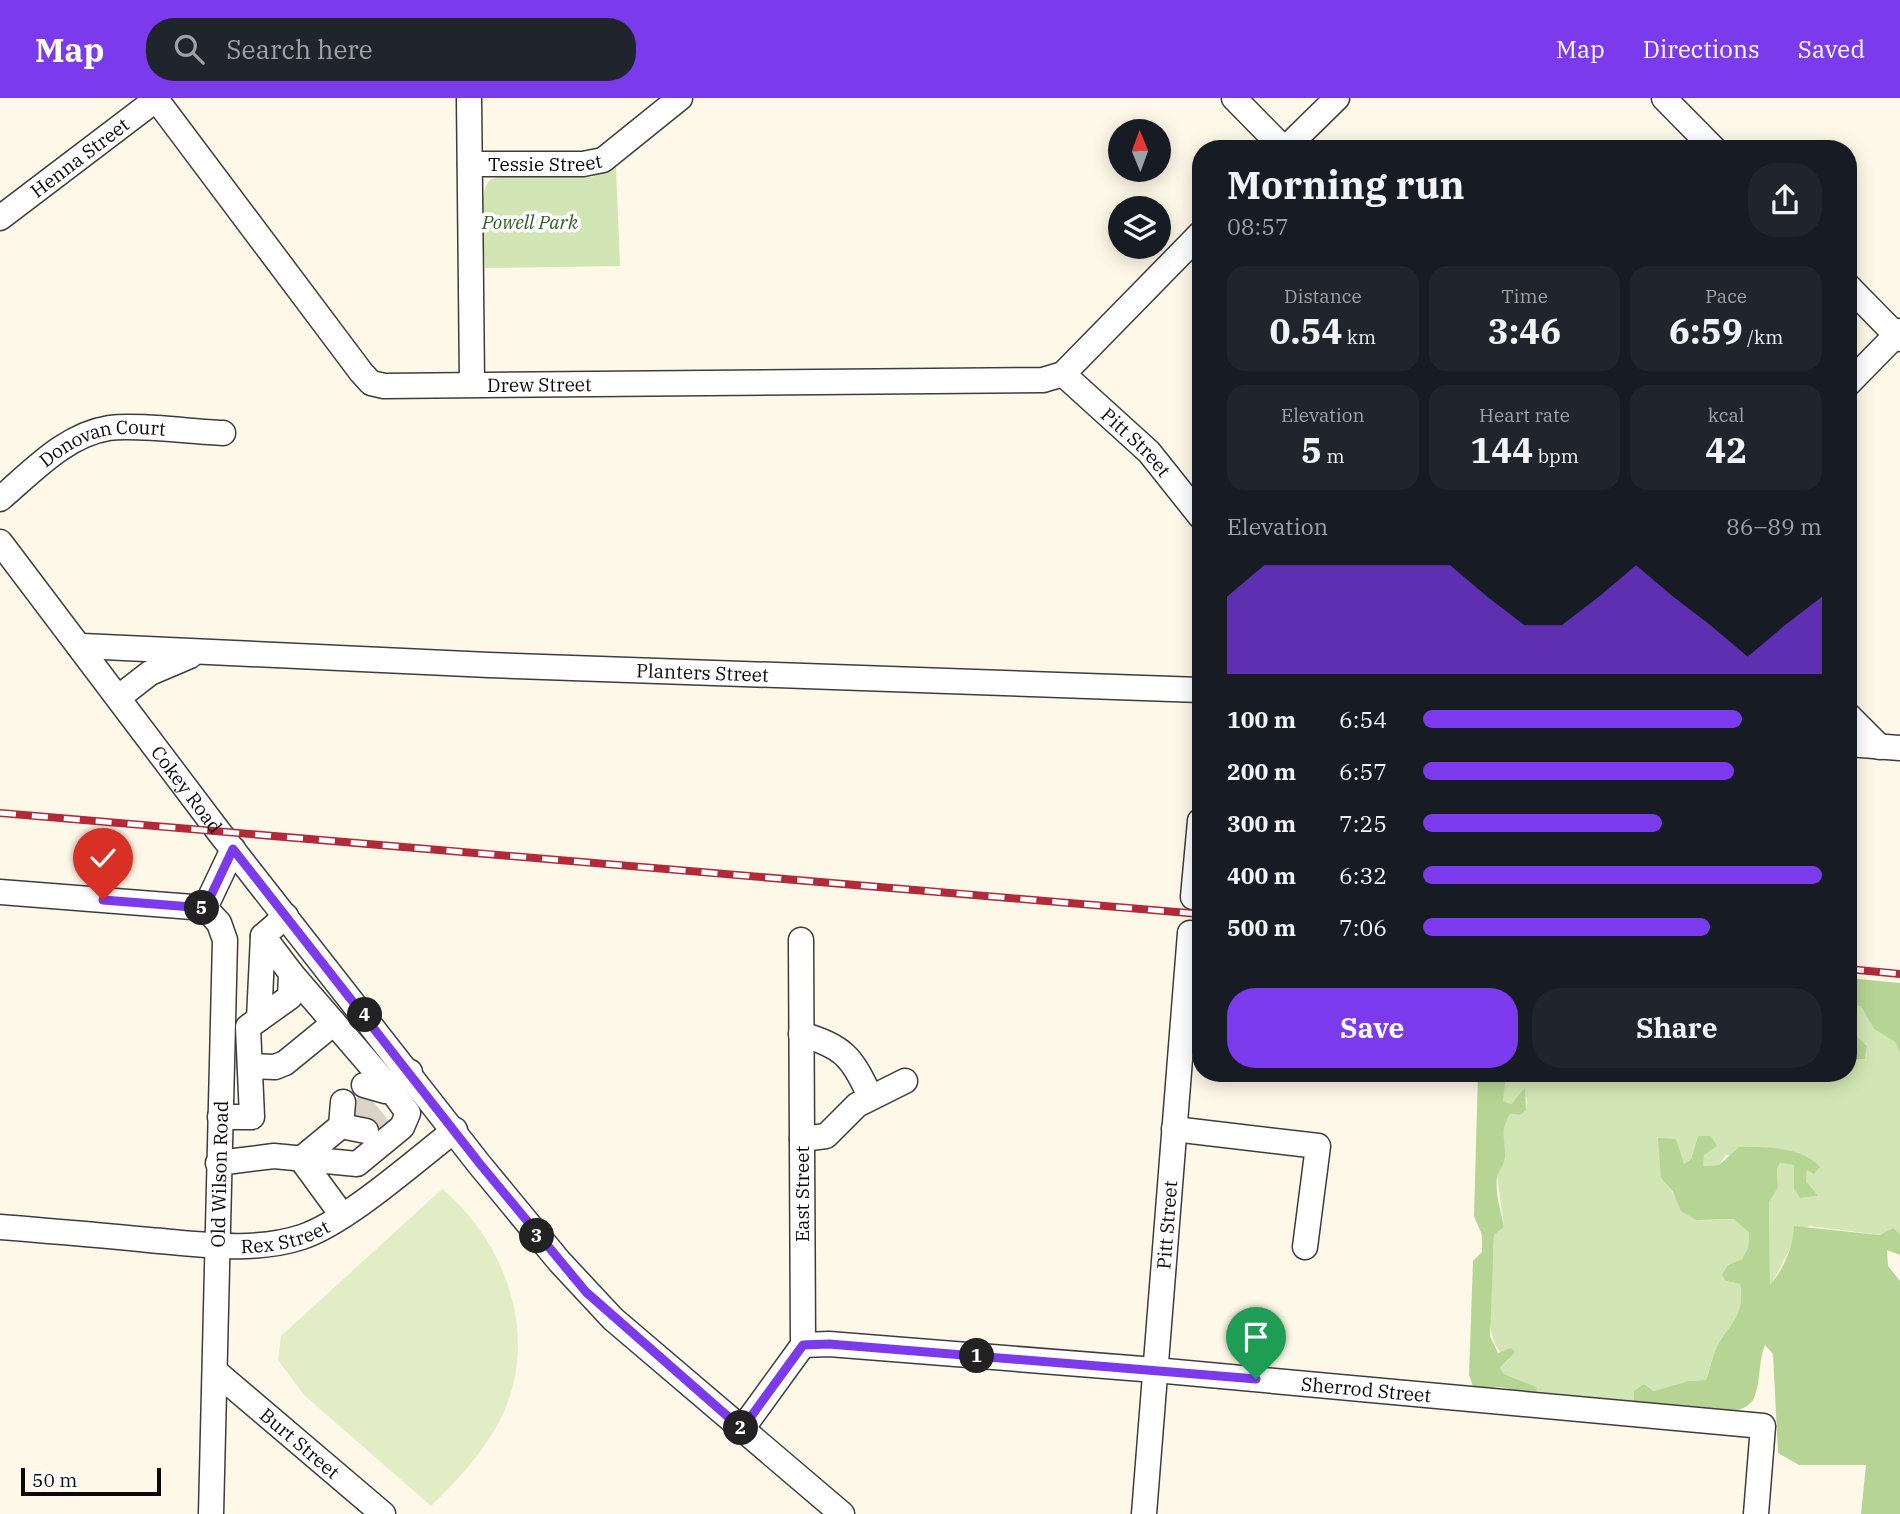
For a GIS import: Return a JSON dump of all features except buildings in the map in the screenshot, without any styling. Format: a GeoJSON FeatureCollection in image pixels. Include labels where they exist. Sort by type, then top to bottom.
{"type":"FeatureCollection","features":[{"type":"Feature","properties":{"kind":"street"},"geometry":{"type":"LineString","coordinates":[[469,98],[472,383]]}},
{"type":"Feature","properties":{"kind":"street","name":"Tessie Street"},"geometry":{"type":"LineString","coordinates":[[470,164],[583,164],[603,160],[680,98]]}},
{"type":"Feature","properties":{"kind":"street"},"geometry":{"type":"LineString","coordinates":[[1234,98],[1275,140]]}},
{"type":"Feature","properties":{"kind":"street"},"geometry":{"type":"LineString","coordinates":[[1293,140],[1337,98]]}},
{"type":"Feature","properties":{"kind":"street"},"geometry":{"type":"LineString","coordinates":[[1664,98],[1705,140]]}},
{"type":"Feature","properties":{"kind":"street","name":"Henna Street"},"geometry":{"type":"LineString","coordinates":[[0,218],[157,99]]}},
{"type":"Feature","properties":{"kind":"street","name":"Drew Street"},"geometry":{"type":"LineString","coordinates":[[157,99],[371,383],[384,386],[472,383],[1043,380],[1063,374]]}},
{"type":"Feature","properties":{"kind":"street"},"geometry":{"type":"LineString","coordinates":[[1063,374],[1192,242]]}},
{"type":"Feature","properties":{"kind":"street"},"geometry":{"type":"LineString","coordinates":[[1857,295],[1899,335],[1857,375]]}},
{"type":"Feature","properties":{"kind":"street","name":"Pitt Street"},"geometry":{"type":"LineString","coordinates":[[1063,374],[1149,452],[1192,506]]}},
{"type":"Feature","properties":{"kind":"street","name":"Donovan Court"},"geometry":{"type":"LineString","coordinates":[[0,499],[57,450],[82,437],[109,428],[223,433]]}},
{"type":"Feature","properties":{"kind":"street","name":"Cokey Road"},"geometry":{"type":"LineString","coordinates":[[0,542],[82,646],[233,849],[535,1233],[586,1292],[842,1514]]}},
{"type":"Feature","properties":{"kind":"street","name":"Planters Street"},"geometry":{"type":"LineString","coordinates":[[82,646],[1192,690]]}},
{"type":"Feature","properties":{"kind":"street","name":"Planters Street"},"geometry":{"type":"LineString","coordinates":[[120,697],[165,664],[204,652]]}},
{"type":"Feature","properties":{"kind":"street"},"geometry":{"type":"LineString","coordinates":[[1857,722],[1890,748]]}},
{"type":"Feature","properties":{"kind":"street"},"geometry":{"type":"LineString","coordinates":[[1857,745],[1890,748]]}},
{"type":"Feature","properties":{"kind":"street"},"geometry":{"type":"LineString","coordinates":[[0,892],[205,908],[233,849]]}},
{"type":"Feature","properties":{"kind":"street","name":"Old Wilson Road"},"geometry":{"type":"LineString","coordinates":[[205,908],[219,923],[225,940],[211,1514]]}},
{"type":"Feature","properties":{"kind":"street"},"geometry":{"type":"LineString","coordinates":[[259,1019],[263,936],[286,916]]}},
{"type":"Feature","properties":{"kind":"street","name":"Pitt Street"},"geometry":{"type":"LineString","coordinates":[[1144,1514],[1190,933]]}},
{"type":"Feature","properties":{"kind":"street"},"geometry":{"type":"LineString","coordinates":[[218,1163],[274,1156],[357,1164],[402,1127],[408,1112],[380,1095],[334,1023],[263,936]]}},
{"type":"Feature","properties":{"kind":"street","name":"East Street"},"geometry":{"type":"LineString","coordinates":[[801,940],[803,1345]]}},
{"type":"Feature","properties":{"kind":"street"},"geometry":{"type":"LineString","coordinates":[[274,1156],[251,1117],[248,1027],[290,997],[291,973]]}},
{"type":"Feature","properties":{"kind":"street"},"geometry":{"type":"LineString","coordinates":[[250,1066],[275,1067],[285,1063],[334,1023]]}},
{"type":"Feature","properties":{"kind":"street"},"geometry":{"type":"LineString","coordinates":[[801,1034],[842,1049],[855,1066],[870,1096]]}},
{"type":"Feature","properties":{"kind":"street"},"geometry":{"type":"LineString","coordinates":[[380,1095],[410,1072]]}},
{"type":"Feature","properties":{"kind":"street"},"geometry":{"type":"LineString","coordinates":[[802,1139],[826,1136],[870,1096],[905,1082]]}},
{"type":"Feature","properties":{"kind":"street"},"geometry":{"type":"LineString","coordinates":[[220,1117],[251,1117]]}},
{"type":"Feature","properties":{"kind":"street"},"geometry":{"type":"LineString","coordinates":[[301,1158],[351,1119]]}},
{"type":"Feature","properties":{"kind":"street"},"geometry":{"type":"LineString","coordinates":[[1174,1129],[1318,1146],[1305,1247]]}},
{"type":"Feature","properties":{"kind":"street","name":"Rex Street"},"geometry":{"type":"LineString","coordinates":[[0,1227],[216,1246],[256,1247],[280,1242],[304,1236],[342,1215],[455,1130]]}},
{"type":"Feature","properties":{"kind":"street"},"geometry":{"type":"LineString","coordinates":[[301,1158],[342,1215]]}},
{"type":"Feature","properties":{"kind":"street","name":"Sherrod Street"},"geometry":{"type":"LineString","coordinates":[[803,1345],[829,1344],[1155,1370],[1763,1426],[1756,1514]]}},
{"type":"Feature","properties":{"kind":"street"},"geometry":{"type":"LineString","coordinates":[[742,1429],[803,1345]]}},
{"type":"Feature","properties":{"kind":"street","name":"Burt Street"},"geometry":{"type":"LineString","coordinates":[[216,1373],[383,1514]]}},
{"type":"Feature","properties":{"kind":"green space","name":"Powell Park"},"geometry":{"type":"Polygon","coordinates":[[[616,167],[620,266],[485,268],[482,207],[486,186],[490,180],[501,176],[591,177],[616,167]]]}},
{"type":"Feature","properties":{"kind":"green space"},"geometry":{"type":"Polygon","coordinates":[[[1857,979],[1900,983],[1900,1053],[1895,1042],[1874,1029],[1861,1006],[1857,1005],[1857,979]]]}},
{"type":"Feature","properties":{"kind":"green space"},"geometry":{"type":"Polygon","coordinates":[[[1857,1005],[1861,1005],[1874,1029],[1895,1042],[1900,1053],[1900,1234],[1893,1228],[1881,1235],[1809,1226],[1792,1246],[1770,1286],[1769,1202],[1778,1188],[1777,1169],[1780,1163],[1794,1165],[1800,1198],[1817,1196],[1806,1181],[1807,1169],[1819,1167],[1726,1155],[1719,1165],[1702,1166],[1703,1155],[1716,1146],[1710,1136],[1698,1136],[1691,1159],[1684,1164],[1677,1147],[1661,1178],[1687,1214],[1701,1219],[1734,1219],[1749,1233],[1748,1248],[1742,1259],[1728,1265],[1726,1281],[1740,1284],[1740,1306],[1713,1357],[1706,1380],[1688,1381],[1654,1391],[1644,1384],[1641,1406],[1536,1395],[1537,1387],[1504,1374],[1500,1368],[1509,1359],[1499,1350],[1492,1337],[1489,1303],[1494,1235],[1504,1227],[1497,1176],[1505,1159],[1502,1140],[1505,1122],[1510,1114],[1521,1115],[1526,1110],[1527,1098],[1521,1093],[1511,1104],[1502,1101],[1505,1082],[1857,1082],[1857,1059],[1865,1059],[1867,1046],[1857,1037],[1857,1005]]]}},
{"type":"Feature","properties":{"kind":"green space"},"geometry":{"type":"Polygon","coordinates":[[[1857,1037],[1867,1046],[1865,1059],[1857,1059],[1857,1037]]]}},
{"type":"Feature","properties":{"kind":"green space"},"geometry":{"type":"Polygon","coordinates":[[[1478,1082],[1505,1082],[1503,1101],[1511,1104],[1525,1088],[1526,1110],[1521,1115],[1510,1114],[1505,1125],[1505,1160],[1497,1177],[1504,1227],[1494,1235],[1490,1336],[1498,1353],[1511,1348],[1515,1352],[1500,1368],[1504,1374],[1537,1387],[1536,1395],[1501,1387],[1474,1389],[1469,1375],[1473,1261],[1482,1252],[1482,1235],[1474,1216],[1478,1082]]]}},
{"type":"Feature","properties":{"kind":"green space"},"geometry":{"type":"Polygon","coordinates":[[[1698,1136],[1711,1136],[1717,1146],[1704,1155],[1703,1166],[1719,1165],[1739,1147],[1749,1147],[1793,1151],[1820,1167],[1814,1174],[1807,1170],[1806,1181],[1818,1196],[1800,1198],[1794,1188],[1794,1165],[1780,1163],[1777,1169],[1778,1188],[1769,1202],[1770,1285],[1787,1257],[1794,1226],[1880,1235],[1893,1228],[1900,1234],[1900,1255],[1887,1250],[1888,1266],[1900,1281],[1900,1514],[1861,1514],[1866,1465],[1799,1465],[1778,1453],[1773,1354],[1765,1345],[1756,1392],[1746,1406],[1734,1411],[1702,1413],[1641,1406],[1634,1401],[1634,1391],[1644,1384],[1654,1391],[1688,1381],[1706,1380],[1713,1357],[1740,1306],[1740,1284],[1726,1281],[1722,1275],[1728,1265],[1742,1259],[1748,1248],[1749,1233],[1734,1219],[1696,1220],[1681,1211],[1673,1192],[1661,1178],[1658,1138],[1676,1139],[1684,1164],[1691,1159],[1698,1136]]]}},
{"type":"Feature","properties":{"kind":"green space"},"geometry":{"type":"Polygon","coordinates":[[[442,1189],[484,1235],[499,1263],[510,1292],[518,1353],[513,1384],[496,1427],[471,1463],[431,1506],[304,1395],[278,1360],[281,1336],[442,1189]]]}},
{"type":"Feature","properties":{"kind":"tunnel"},"geometry":{"type":"LineString","coordinates":[[354,1116],[375,1099]]}},
{"type":"Feature","properties":{"kind":"tunnel"},"geometry":{"type":"LineString","coordinates":[[366,1131],[388,1114]]}},
{"type":"Feature","properties":{"kind":"railway"},"geometry":{"type":"LineString","coordinates":[[0,813],[1192,913]]}},
{"type":"Feature","properties":{"kind":"railway"},"geometry":{"type":"LineString","coordinates":[[1857,970],[1900,974]]}},
{"type":"Feature","properties":{"kind":"route"},"geometry":{"type":"LineString","coordinates":[[103,900],[205,908],[233,849],[480,1164],[586,1292],[613,1319],[742,1429],[803,1345],[829,1344],[1256,1379]]}}]}
